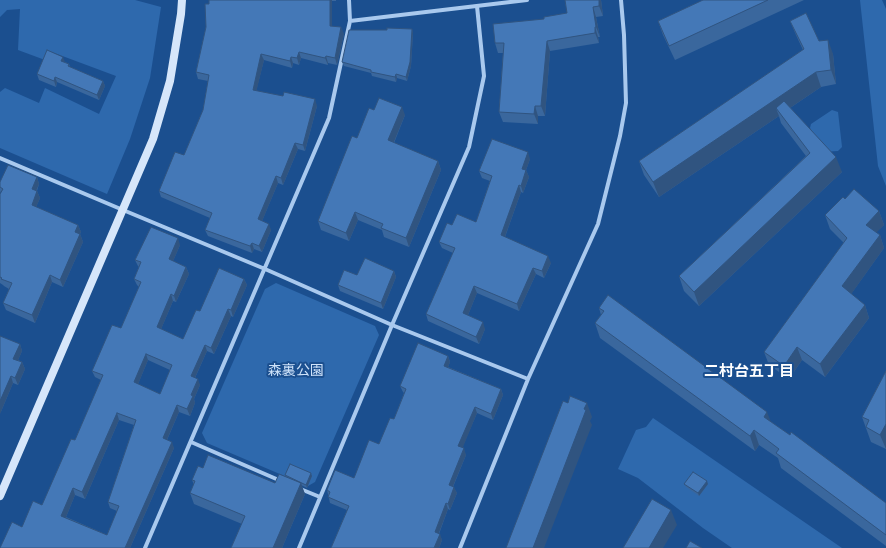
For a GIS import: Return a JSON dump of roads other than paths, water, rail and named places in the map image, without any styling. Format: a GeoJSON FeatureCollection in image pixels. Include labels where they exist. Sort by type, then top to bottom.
{"type":"FeatureCollection","features":[{"type":"Feature","properties":{"kind":"street"},"geometry":{"type":"LineString","coordinates":[[0,496],[153,139],[170,81],[182,0]]}},
{"type":"Feature","properties":{"kind":"street"},"geometry":{"type":"LineString","coordinates":[[145,548],[329,118],[350,21],[349,0]]}},
{"type":"Feature","properties":{"kind":"street"},"geometry":{"type":"LineString","coordinates":[[350,21],[527,0]]}},
{"type":"Feature","properties":{"kind":"street"},"geometry":{"type":"LineString","coordinates":[[460,548],[528,379],[598,224],[608,189],[626,103],[624,36],[621,0]]}},
{"type":"Feature","properties":{"kind":"street"},"geometry":{"type":"LineString","coordinates":[[299,548],[392,325],[469,147],[484,76],[477,6]]}},
{"type":"Feature","properties":{"kind":"street"},"geometry":{"type":"LineString","coordinates":[[0,158],[264,269],[392,325],[528,379]]}},
{"type":"Feature","properties":{"kind":"street"},"geometry":{"type":"LineString","coordinates":[[191,442],[284,482]]}},
{"type":"Feature","properties":{"kind":"street"},"geometry":{"type":"LineString","coordinates":[[291,485],[320,497]]}},
{"type":"Feature","properties":{"kind":"district","name":"二村台五丁目"},"geometry":{"type":"Point","coordinates":[749,372]}},
{"type":"Feature","properties":{"kind":"park label","name":"森裏公園"},"geometry":{"type":"Point","coordinates":[296,371]}}]}
